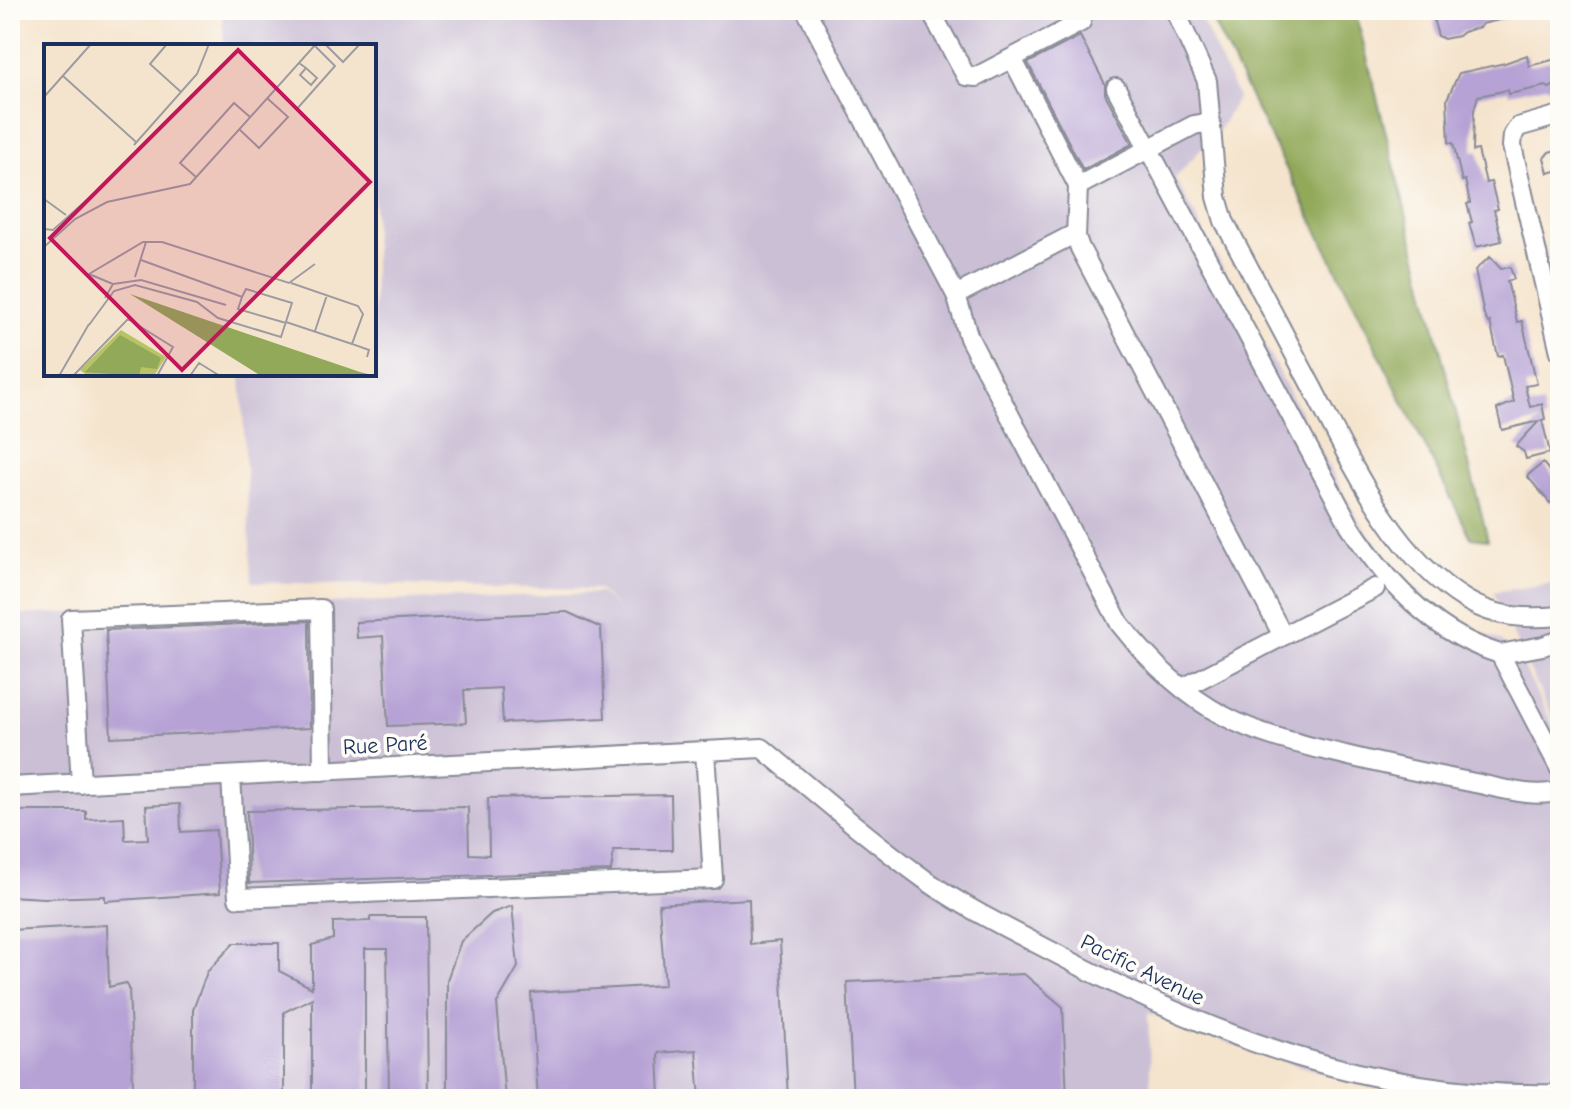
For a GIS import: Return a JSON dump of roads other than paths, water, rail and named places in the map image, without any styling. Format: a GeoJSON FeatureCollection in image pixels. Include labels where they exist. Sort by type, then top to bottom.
{"type":"FeatureCollection","features":[{"type":"Feature","properties":{"kind":"street"},"geometry":{"type":"LineString","coordinates":[[806,10],[956,295],[969,338],[1120,624],[1141,651],[1183,688],[1244,726],[1315,748],[1493,787],[1535,793],[1560,791]]}},
{"type":"Feature","properties":{"kind":"street"},"geometry":{"type":"LineString","coordinates":[[930,10],[969,78],[1081,22],[1074,10]]}},
{"type":"Feature","properties":{"kind":"street"},"geometry":{"type":"LineString","coordinates":[[1175,10],[1204,70],[1217,197],[1224,221],[1354,468],[1379,508],[1413,553],[1466,600],[1504,616],[1560,616]]}},
{"type":"Feature","properties":{"kind":"street"},"geometry":{"type":"LineString","coordinates":[[1012,58],[1078,186],[1076,233],[1080,248],[1283,636]]}},
{"type":"Feature","properties":{"kind":"street"},"geometry":{"type":"LineString","coordinates":[[1116,88],[1365,549],[1398,589],[1425,613],[1471,643],[1500,654],[1560,640]]}},
{"type":"Feature","properties":{"kind":"street"},"geometry":{"type":"LineString","coordinates":[[1560,115],[1518,127],[1512,146],[1560,352]]}},
{"type":"Feature","properties":{"kind":"street"},"geometry":{"type":"LineString","coordinates":[[1078,186],[1194,125],[1211,122]]}},
{"type":"Feature","properties":{"kind":"street"},"geometry":{"type":"LineString","coordinates":[[956,295],[1076,233]]}},
{"type":"Feature","properties":{"kind":"street"},"geometry":{"type":"LineString","coordinates":[[1183,688],[1375,588]]}},
{"type":"Feature","properties":{"kind":"street"},"geometry":{"type":"LineString","coordinates":[[81,784],[71,619],[321,609],[323,771]]}},
{"type":"Feature","properties":{"kind":"street"},"geometry":{"type":"LineString","coordinates":[[1500,654],[1560,769]]}},
{"type":"Feature","properties":{"kind":"street","name":"Rue Paré"},"geometry":{"type":"LineString","coordinates":[[10,787],[762,748]]}},
{"type":"Feature","properties":{"kind":"street","name":"Pacific Avenue"},"geometry":{"type":"LineString","coordinates":[[762,748],[928,882],[1074,964],[1183,1017],[1275,1050],[1387,1080],[1505,1094],[1560,1094]]}},
{"type":"Feature","properties":{"kind":"street"},"geometry":{"type":"LineString","coordinates":[[231,776],[238,898],[713,879],[705,751]]}}]}
